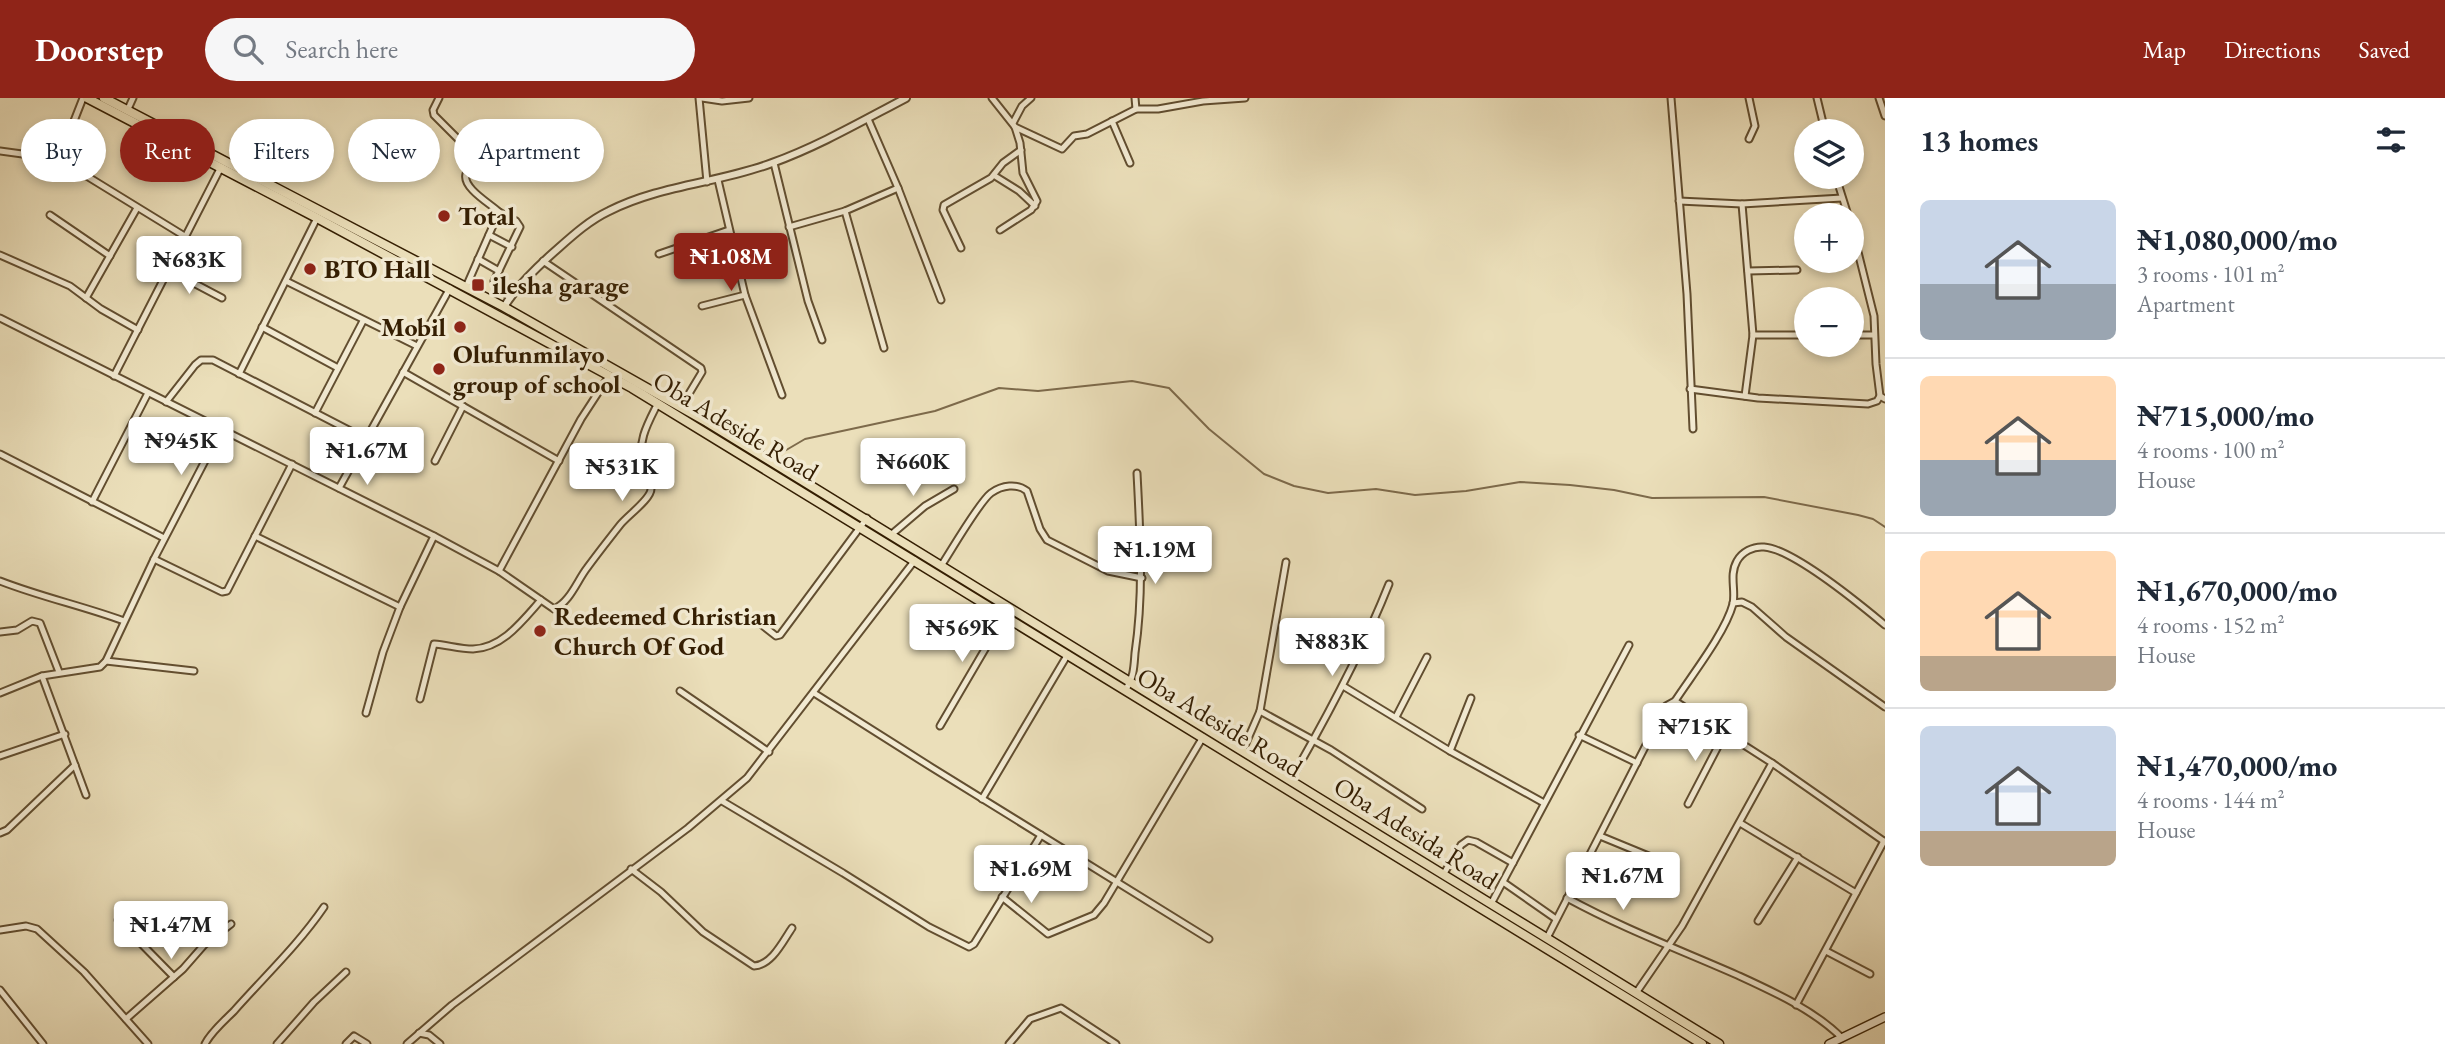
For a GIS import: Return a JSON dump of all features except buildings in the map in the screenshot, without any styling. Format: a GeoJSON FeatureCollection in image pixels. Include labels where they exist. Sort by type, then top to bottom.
{"type":"FeatureCollection","features":[{"type":"Feature","properties":{"kind":"main road","name":"Oba Adeside Road"},"geometry":{"type":"LineString","coordinates":[[85,98],[129,119]]}},
{"type":"Feature","properties":{"kind":"main road","name":"Oba Adesida Road"},"geometry":{"type":"LineString","coordinates":[[104,98],[145,119]]}},
{"type":"Feature","properties":{"kind":"main road","name":"Oba Adesida Road"},"geometry":{"type":"LineString","coordinates":[[215,160],[504,307],[681,407],[705,426],[864,523],[891,534],[1129,685],[1243,750],[1289,784],[1404,855],[1443,874],[1719,1044]]}},
{"type":"Feature","properties":{"kind":"main road","name":"Oba Adeside Road"},"geometry":{"type":"LineString","coordinates":[[215,162],[317,218],[335,223],[658,403],[705,426]]}},
{"type":"Feature","properties":{"kind":"main road","name":"Oba Adeside Road"},"geometry":{"type":"LineString","coordinates":[[864,523],[915,560],[1068,654],[1129,685],[1206,738],[1289,784]]}},
{"type":"Feature","properties":{"kind":"main road"},"geometry":{"type":"LineString","coordinates":[[1404,855],[1702,1044]]}},
{"type":"Feature","properties":{"kind":"main road"},"geometry":{"type":"LineString","coordinates":[[1829,1044],[1885,1017]]}},
{"type":"Feature","properties":{"kind":"street"},"geometry":{"type":"LineString","coordinates":[[76,119],[85,98]]}},
{"type":"Feature","properties":{"kind":"street"},"geometry":{"type":"LineString","coordinates":[[128,109],[133,98]]}},
{"type":"Feature","properties":{"kind":"street"},"geometry":{"type":"LineString","coordinates":[[439,98],[433,110],[434,115],[473,158],[466,174],[467,181],[499,212],[519,223],[520,231],[494,282],[510,298]]}},
{"type":"Feature","properties":{"kind":"street"},"geometry":{"type":"LineString","coordinates":[[707,183],[700,98],[716,101],[749,98]]}},
{"type":"Feature","properties":{"kind":"street"},"geometry":{"type":"LineString","coordinates":[[992,98],[1014,125],[1021,150],[1023,173],[1037,201],[1035,206],[1000,230]]}},
{"type":"Feature","properties":{"kind":"street"},"geometry":{"type":"LineString","coordinates":[[1014,125],[1022,106],[1031,98]]}},
{"type":"Feature","properties":{"kind":"street"},"geometry":{"type":"LineString","coordinates":[[1135,98],[1136,109]]}},
{"type":"Feature","properties":{"kind":"street"},"geometry":{"type":"LineString","coordinates":[[1014,125],[1062,149],[1078,134],[1087,134],[1136,109],[1158,109],[1203,101],[1245,98]]}},
{"type":"Feature","properties":{"kind":"street"},"geometry":{"type":"LineString","coordinates":[[1671,98],[1688,312],[1693,429]]}},
{"type":"Feature","properties":{"kind":"street"},"geometry":{"type":"LineString","coordinates":[[1749,98],[1755,126],[1749,139]]}},
{"type":"Feature","properties":{"kind":"street"},"geometry":{"type":"LineString","coordinates":[[1817,98],[1822,119]]}},
{"type":"Feature","properties":{"kind":"street"},"geometry":{"type":"LineString","coordinates":[[1879,98],[1885,116]]}},
{"type":"Feature","properties":{"kind":"street"},"geometry":{"type":"LineString","coordinates":[[504,307],[543,261],[587,224],[609,211],[634,201],[774,163],[868,119],[902,99]]}},
{"type":"Feature","properties":{"kind":"street"},"geometry":{"type":"LineString","coordinates":[[868,119],[941,300]]}},
{"type":"Feature","properties":{"kind":"street"},"geometry":{"type":"LineString","coordinates":[[1112,121],[1130,163]]}},
{"type":"Feature","properties":{"kind":"street"},"geometry":{"type":"LineString","coordinates":[[961,248],[943,207],[995,176],[1003,163],[1021,150]]}},
{"type":"Feature","properties":{"kind":"street"},"geometry":{"type":"LineString","coordinates":[[0,151],[21,154]]}},
{"type":"Feature","properties":{"kind":"street"},"geometry":{"type":"LineString","coordinates":[[774,163],[808,301],[822,340]]}},
{"type":"Feature","properties":{"kind":"street"},"geometry":{"type":"LineString","coordinates":[[114,376],[221,167]]}},
{"type":"Feature","properties":{"kind":"street"},"geometry":{"type":"LineString","coordinates":[[995,176],[1019,191],[1035,206]]}},
{"type":"Feature","properties":{"kind":"street"},"geometry":{"type":"LineString","coordinates":[[718,180],[745,295],[782,395]]}},
{"type":"Feature","properties":{"kind":"street"},"geometry":{"type":"LineString","coordinates":[[96,182],[186,237]]}},
{"type":"Feature","properties":{"kind":"street"},"geometry":{"type":"LineString","coordinates":[[789,227],[845,211],[898,188]]}},
{"type":"Feature","properties":{"kind":"street"},"geometry":{"type":"LineString","coordinates":[[1839,189],[1843,203]]}},
{"type":"Feature","properties":{"kind":"street"},"geometry":{"type":"LineString","coordinates":[[1679,201],[1742,204],[1842,198]]}},
{"type":"Feature","properties":{"kind":"street"},"geometry":{"type":"LineString","coordinates":[[1742,204],[1753,335],[1745,396]]}},
{"type":"Feature","properties":{"kind":"street"},"geometry":{"type":"LineString","coordinates":[[86,298],[137,208]]}},
{"type":"Feature","properties":{"kind":"street"},"geometry":{"type":"LineString","coordinates":[[845,211],[884,348]]}},
{"type":"Feature","properties":{"kind":"street"},"geometry":{"type":"LineString","coordinates":[[466,287],[499,212]]}},
{"type":"Feature","properties":{"kind":"street"},"geometry":{"type":"LineString","coordinates":[[50,215],[110,256]]}},
{"type":"Feature","properties":{"kind":"street"},"geometry":{"type":"LineString","coordinates":[[239,374],[317,218]]}},
{"type":"Feature","properties":{"kind":"street"},"geometry":{"type":"LineString","coordinates":[[659,254],[729,230]]}},
{"type":"Feature","properties":{"kind":"street"},"geometry":{"type":"LineString","coordinates":[[489,235],[512,247]]}},
{"type":"Feature","properties":{"kind":"street"},"geometry":{"type":"LineString","coordinates":[[0,255],[70,286],[101,309],[138,330]]}},
{"type":"Feature","properties":{"kind":"street"},"geometry":{"type":"LineString","coordinates":[[478,259],[499,271]]}},
{"type":"Feature","properties":{"kind":"street"},"geometry":{"type":"LineString","coordinates":[[543,261],[701,368],[702,372],[681,407]]}},
{"type":"Feature","properties":{"kind":"street"},"geometry":{"type":"LineString","coordinates":[[169,270],[222,298]]}},
{"type":"Feature","properties":{"kind":"street"},"geometry":{"type":"LineString","coordinates":[[1748,271],[1794,270]]}},
{"type":"Feature","properties":{"kind":"street"},"geometry":{"type":"LineString","coordinates":[[1690,389],[1745,396],[1868,404],[1877,401],[1882,397],[1874,316],[1863,273]]}},
{"type":"Feature","properties":{"kind":"street"},"geometry":{"type":"LineString","coordinates":[[286,281],[417,346]]}},
{"type":"Feature","properties":{"kind":"street"},"geometry":{"type":"LineString","coordinates":[[339,488],[450,288]]}},
{"type":"Feature","properties":{"kind":"street"},"geometry":{"type":"LineString","coordinates":[[702,306],[745,295]]}},
{"type":"Feature","properties":{"kind":"street"},"geometry":{"type":"LineString","coordinates":[[0,318],[434,536],[499,571],[554,609],[559,607],[625,518],[650,493],[651,486],[642,461],[641,445],[642,436],[658,403]]}},
{"type":"Feature","properties":{"kind":"street"},"geometry":{"type":"LineString","coordinates":[[314,413],[363,321]]}},
{"type":"Feature","properties":{"kind":"street"},"geometry":{"type":"LineString","coordinates":[[262,327],[338,368]]}},
{"type":"Feature","properties":{"kind":"street"},"geometry":{"type":"LineString","coordinates":[[1753,335],[1794,335]]}},
{"type":"Feature","properties":{"kind":"street"},"geometry":{"type":"LineString","coordinates":[[1864,335],[1874,335]]}},
{"type":"Feature","properties":{"kind":"street"},"geometry":{"type":"LineString","coordinates":[[166,402],[201,360],[213,360],[366,439]]}},
{"type":"Feature","properties":{"kind":"street"},"geometry":{"type":"LineString","coordinates":[[403,372],[559,461]]}},
{"type":"Feature","properties":{"kind":"street"},"geometry":{"type":"LineString","coordinates":[[499,571],[581,419],[610,375]]}},
{"type":"Feature","properties":{"kind":"street"},"geometry":{"type":"LineString","coordinates":[[92,502],[148,393]]}},
{"type":"Feature","properties":{"kind":"street"},"geometry":{"type":"LineString","coordinates":[[435,461],[463,407]]}},
{"type":"Feature","properties":{"kind":"street"},"geometry":{"type":"LineString","coordinates":[[0,693],[42,676],[100,667],[106,661],[164,538],[221,430]]}},
{"type":"Feature","properties":{"kind":"street"},"geometry":{"type":"LineString","coordinates":[[0,454],[164,538]]}},
{"type":"Feature","properties":{"kind":"street"},"geometry":{"type":"LineString","coordinates":[[154,559],[227,592],[292,464]]}},
{"type":"Feature","properties":{"kind":"street"},"geometry":{"type":"LineString","coordinates":[[1129,685],[1142,578],[1137,473]]}},
{"type":"Feature","properties":{"kind":"street"},"geometry":{"type":"LineString","coordinates":[[942,566],[987,496],[1005,486],[1016,486],[1027,491],[1040,529],[1047,540],[1108,571],[1142,578]]}},
{"type":"Feature","properties":{"kind":"street"},"geometry":{"type":"LineString","coordinates":[[891,534],[919,510],[954,489]]}},
{"type":"Feature","properties":{"kind":"street"},"geometry":{"type":"LineString","coordinates":[[757,621],[776,636],[780,635],[864,523]]}},
{"type":"Feature","properties":{"kind":"street"},"geometry":{"type":"LineString","coordinates":[[255,536],[400,607]]}},
{"type":"Feature","properties":{"kind":"street"},"geometry":{"type":"LineString","coordinates":[[366,713],[383,652],[400,607],[434,536]]}},
{"type":"Feature","properties":{"kind":"street"},"geometry":{"type":"LineString","coordinates":[[1547,938],[1666,706],[1675,701],[1711,648],[1733,603],[1732,580],[1737,560],[1752,548],[1767,547],[1781,552],[1828,581],[1885,625]]}},
{"type":"Feature","properties":{"kind":"street"},"geometry":{"type":"LineString","coordinates":[[407,1044],[452,1005],[722,802],[769,752],[915,560]]}},
{"type":"Feature","properties":{"kind":"street"},"geometry":{"type":"LineString","coordinates":[[1243,750],[1260,711],[1286,562]]}},
{"type":"Feature","properties":{"kind":"street"},"geometry":{"type":"LineString","coordinates":[[0,580],[40,596],[81,605],[124,621]]}},
{"type":"Feature","properties":{"kind":"street"},"geometry":{"type":"LineString","coordinates":[[1289,784],[1343,685],[1390,584]]}},
{"type":"Feature","properties":{"kind":"street"},"geometry":{"type":"LineString","coordinates":[[420,699],[434,644],[473,649],[491,643],[514,630],[541,600]]}},
{"type":"Feature","properties":{"kind":"street"},"geometry":{"type":"LineString","coordinates":[[1733,603],[1742,602],[1752,607],[1786,637],[1885,708]]}},
{"type":"Feature","properties":{"kind":"street"},"geometry":{"type":"LineString","coordinates":[[940,726],[1005,615]]}},
{"type":"Feature","properties":{"kind":"street"},"geometry":{"type":"LineString","coordinates":[[0,632],[17,630],[32,621],[40,623],[59,672]]}},
{"type":"Feature","properties":{"kind":"street"},"geometry":{"type":"LineString","coordinates":[[1491,904],[1629,645]]}},
{"type":"Feature","properties":{"kind":"street"},"geometry":{"type":"LineString","coordinates":[[982,799],[1068,654]]}},
{"type":"Feature","properties":{"kind":"street"},"geometry":{"type":"LineString","coordinates":[[1396,717],[1427,657]]}},
{"type":"Feature","properties":{"kind":"street"},"geometry":{"type":"LineString","coordinates":[[106,661],[194,671]]}},
{"type":"Feature","properties":{"kind":"street"},"geometry":{"type":"LineString","coordinates":[[42,676],[86,795]]}},
{"type":"Feature","properties":{"kind":"street"},"geometry":{"type":"LineString","coordinates":[[1343,685],[1450,751],[1544,803]]}},
{"type":"Feature","properties":{"kind":"street"},"geometry":{"type":"LineString","coordinates":[[680,691],[769,752]]}},
{"type":"Feature","properties":{"kind":"street"},"geometry":{"type":"LineString","coordinates":[[814,693],[1209,939]]}},
{"type":"Feature","properties":{"kind":"street"},"geometry":{"type":"LineString","coordinates":[[1450,751],[1471,698]]}},
{"type":"Feature","properties":{"kind":"street"},"geometry":{"type":"LineString","coordinates":[[1675,701],[1884,842],[1796,1005]]}},
{"type":"Feature","properties":{"kind":"street"},"geometry":{"type":"LineString","coordinates":[[1260,711],[1422,809]]}},
{"type":"Feature","properties":{"kind":"street"},"geometry":{"type":"LineString","coordinates":[[1688,804],[1725,733]]}},
{"type":"Feature","properties":{"kind":"street"},"geometry":{"type":"LineString","coordinates":[[0,756],[65,734]]}},
{"type":"Feature","properties":{"kind":"street"},"geometry":{"type":"LineString","coordinates":[[1579,735],[1637,763]]}},
{"type":"Feature","properties":{"kind":"street"},"geometry":{"type":"LineString","coordinates":[[1002,897],[1034,925],[1051,935],[1094,915],[1206,738]]}},
{"type":"Feature","properties":{"kind":"street"},"geometry":{"type":"LineString","coordinates":[[1636,993],[1670,945],[1772,764]]}},
{"type":"Feature","properties":{"kind":"street"},"geometry":{"type":"LineString","coordinates":[[0,833],[8,830],[75,765]]}},
{"type":"Feature","properties":{"kind":"street"},"geometry":{"type":"LineString","coordinates":[[722,802],[844,873],[929,927],[969,947],[974,944],[1041,835]]}},
{"type":"Feature","properties":{"kind":"street"},"geometry":{"type":"LineString","coordinates":[[1740,823],[1856,893]]}},
{"type":"Feature","properties":{"kind":"street"},"geometry":{"type":"LineString","coordinates":[[1600,836],[1668,864]]}},
{"type":"Feature","properties":{"kind":"street"},"geometry":{"type":"LineString","coordinates":[[1443,874],[1461,845],[1468,841],[1476,842],[1513,863]]}},
{"type":"Feature","properties":{"kind":"street"},"geometry":{"type":"LineString","coordinates":[[1758,921],[1798,857]]}},
{"type":"Feature","properties":{"kind":"street"},"geometry":{"type":"LineString","coordinates":[[631,870],[661,892],[703,932],[754,966],[765,963],[792,928]]}},
{"type":"Feature","properties":{"kind":"street"},"geometry":{"type":"LineString","coordinates":[[1503,881],[1556,919]]}},
{"type":"Feature","properties":{"kind":"street"},"geometry":{"type":"LineString","coordinates":[[1567,898],[1617,924],[1751,982],[1796,1005],[1829,1026],[1842,1038]]}},
{"type":"Feature","properties":{"kind":"street"},"geometry":{"type":"LineString","coordinates":[[205,1044],[294,947],[324,907]]}},
{"type":"Feature","properties":{"kind":"street"},"geometry":{"type":"LineString","coordinates":[[118,920],[174,977]]}},
{"type":"Feature","properties":{"kind":"street"},"geometry":{"type":"LineString","coordinates":[[126,1020],[174,977],[204,945],[231,924]]}},
{"type":"Feature","properties":{"kind":"street"},"geometry":{"type":"LineString","coordinates":[[0,930],[26,926],[37,929],[84,972],[148,1044]]}},
{"type":"Feature","properties":{"kind":"street"},"geometry":{"type":"LineString","coordinates":[[1826,951],[1870,974]]}},
{"type":"Feature","properties":{"kind":"street"},"geometry":{"type":"LineString","coordinates":[[277,1044],[314,1002],[346,972]]}},
{"type":"Feature","properties":{"kind":"street"},"geometry":{"type":"LineString","coordinates":[[0,990],[43,1044]]}},
{"type":"Feature","properties":{"kind":"street"},"geometry":{"type":"LineString","coordinates":[[1009,1044],[1030,1019],[1061,1008],[1116,1044]]}},
{"type":"Feature","properties":{"kind":"street"},"geometry":{"type":"LineString","coordinates":[[419,1033],[429,1035],[440,1044]]}},
{"type":"Feature","properties":{"kind":"street"},"geometry":{"type":"LineString","coordinates":[[346,1044],[354,1036],[367,1044]]}},
{"type":"Feature","properties":{"kind":"waterway"},"geometry":{"type":"LineString","coordinates":[[776,456],[805,439],[935,411],[999,388],[1038,391],[1132,381],[1169,388],[1209,429],[1264,474],[1294,486],[1328,493],[1376,489],[1415,495],[1466,491],[1520,482],[1570,485],[1652,498],[1764,497],[1858,515],[1873,519],[1885,527]]}},
{"type":"Feature","properties":{"kind":"place","name":"Total"},"geometry":{"type":"Point","coordinates":[444,216]}},
{"type":"Feature","properties":{"kind":"place","name":"BTO Hall"},"geometry":{"type":"Point","coordinates":[310,269]}},
{"type":"Feature","properties":{"kind":"place","name":"ilesha garage"},"geometry":{"type":"Point","coordinates":[478,285]}},
{"type":"Feature","properties":{"kind":"place","name":"Mobil"},"geometry":{"type":"Point","coordinates":[460,327]}},
{"type":"Feature","properties":{"kind":"place","name":"Olufunmilayo group of school"},"geometry":{"type":"Point","coordinates":[439,369]}},
{"type":"Feature","properties":{"kind":"place","name":"Redeemed Christian Church Of God"},"geometry":{"type":"Point","coordinates":[540,631]}}]}
